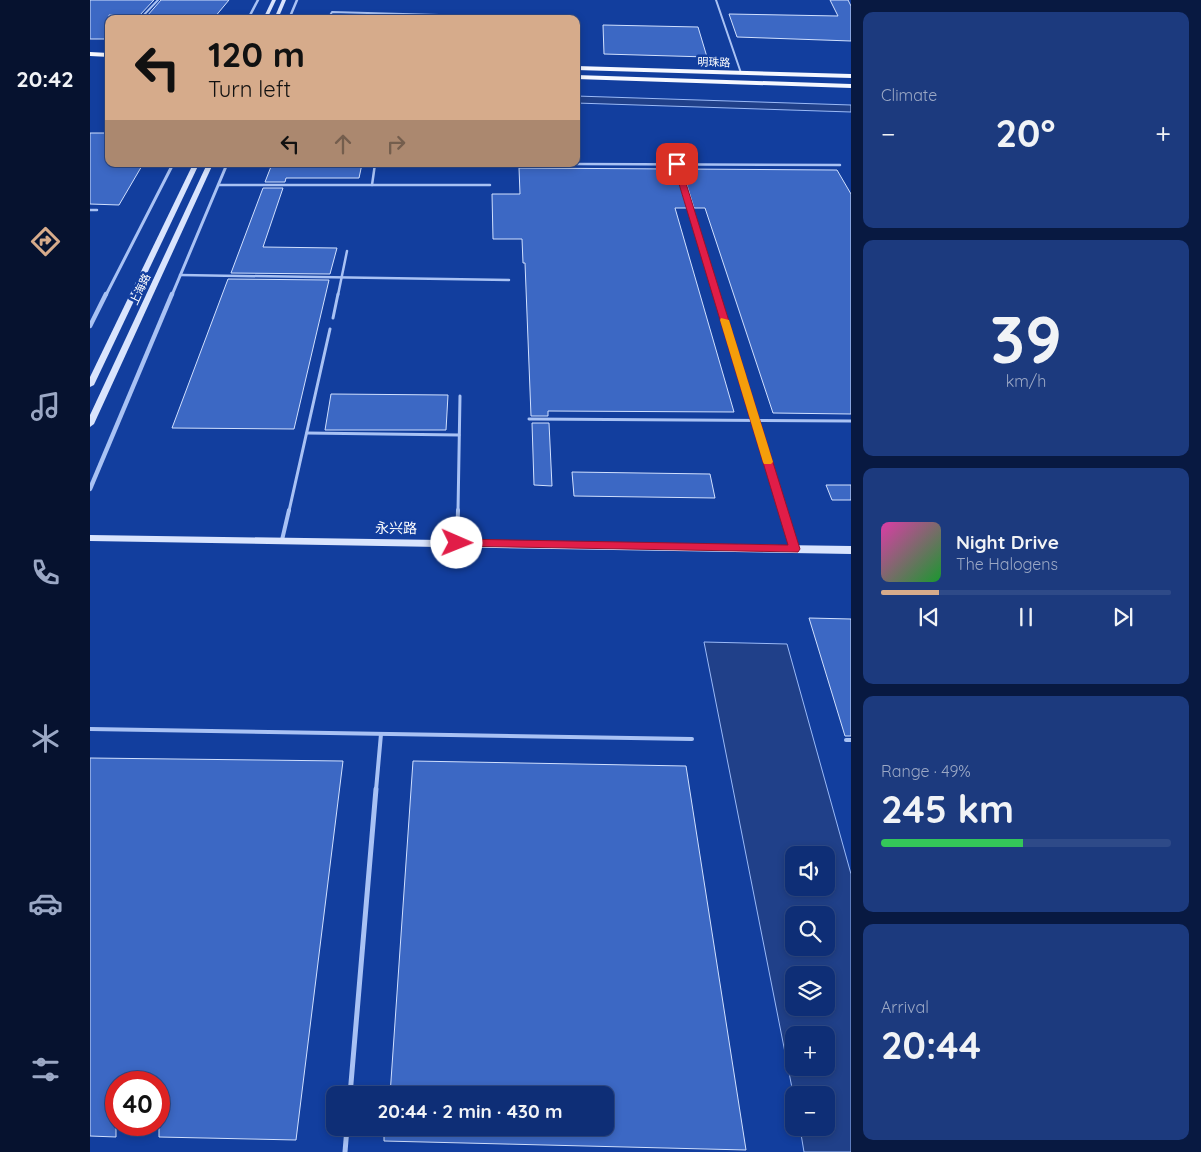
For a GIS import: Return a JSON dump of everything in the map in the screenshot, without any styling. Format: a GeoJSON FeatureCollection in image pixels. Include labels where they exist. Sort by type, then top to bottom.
{"type":"FeatureCollection","features":[{"type":"Feature","properties":{"kind":"main road"},"geometry":{"type":"LineString","coordinates":[[268,15],[274,0]]}},
{"type":"Feature","properties":{"kind":"main road"},"geometry":{"type":"LineString","coordinates":[[278,15],[284,0]]}},
{"type":"Feature","properties":{"kind":"main road"},"geometry":{"type":"LineString","coordinates":[[90,54],[105,55]]}},
{"type":"Feature","properties":{"kind":"main road","name":"明珠路"},"geometry":{"type":"LineString","coordinates":[[580,68],[851,76]]}},
{"type":"Feature","properties":{"kind":"main road","name":"明珠路"},"geometry":{"type":"LineString","coordinates":[[580,77],[851,86]]}},
{"type":"Feature","properties":{"kind":"main road","name":"上海路"},"geometry":{"type":"LineString","coordinates":[[90,385],[195,167]]}},
{"type":"Feature","properties":{"kind":"main road","name":"上海路"},"geometry":{"type":"LineString","coordinates":[[90,424],[209,167]]}},
{"type":"Feature","properties":{"kind":"main road","name":"永兴路"},"geometry":{"type":"LineString","coordinates":[[90,538],[851,550]]}},
{"type":"Feature","properties":{"kind":"street"},"geometry":{"type":"LineString","coordinates":[[250,15],[258,0]]}},
{"type":"Feature","properties":{"kind":"street"},"geometry":{"type":"LineString","coordinates":[[290,15],[296,0]]}},
{"type":"Feature","properties":{"kind":"street"},"geometry":{"type":"LineString","coordinates":[[90,326],[171,167]]}},
{"type":"Feature","properties":{"kind":"street"},"geometry":{"type":"LineString","coordinates":[[90,489],[226,167]]}},
{"type":"Feature","properties":{"kind":"lane"},"geometry":{"type":"LineString","coordinates":[[144,15],[158,0]]}},
{"type":"Feature","properties":{"kind":"lane"},"geometry":{"type":"LineString","coordinates":[[716,0],[740,73]]}},
{"type":"Feature","properties":{"kind":"lane"},"geometry":{"type":"LineString","coordinates":[[330,15],[332,12],[435,15]]}},
{"type":"Feature","properties":{"kind":"lane"},"geometry":{"type":"LineString","coordinates":[[580,164],[840,165]]}},
{"type":"Feature","properties":{"kind":"lane"},"geometry":{"type":"LineString","coordinates":[[677,164],[794,549]]}},
{"type":"Feature","properties":{"kind":"lane"},"geometry":{"type":"LineString","coordinates":[[372,185],[375,167]]}},
{"type":"Feature","properties":{"kind":"lane"},"geometry":{"type":"LineString","coordinates":[[218,185],[490,185]]}},
{"type":"Feature","properties":{"kind":"lane"},"geometry":{"type":"LineString","coordinates":[[90,210],[97,210]]}},
{"type":"Feature","properties":{"kind":"lane"},"geometry":{"type":"LineString","coordinates":[[333,318],[347,251]]}},
{"type":"Feature","properties":{"kind":"lane"},"geometry":{"type":"LineString","coordinates":[[180,275],[509,280]]}},
{"type":"Feature","properties":{"kind":"lane"},"geometry":{"type":"LineString","coordinates":[[282,540],[330,328]]}},
{"type":"Feature","properties":{"kind":"lane"},"geometry":{"type":"LineString","coordinates":[[457,543],[460,396]]}},
{"type":"Feature","properties":{"kind":"lane"},"geometry":{"type":"LineString","coordinates":[[529,419],[851,421]]}},
{"type":"Feature","properties":{"kind":"lane"},"geometry":{"type":"LineString","coordinates":[[307,433],[459,434]]}},
{"type":"Feature","properties":{"kind":"lane"},"geometry":{"type":"LineString","coordinates":[[90,728],[692,739]]}},
{"type":"Feature","properties":{"kind":"lane"},"geometry":{"type":"LineString","coordinates":[[351,1086],[381,734]]}},
{"type":"Feature","properties":{"kind":"lane"},"geometry":{"type":"LineString","coordinates":[[344,1152],[346,1136]]}},
{"type":"Feature","properties":{"kind":"water"},"geometry":{"type":"Polygon","coordinates":[[[580,96],[851,105],[851,112],[580,103],[580,96]]]}},
{"type":"Feature","properties":{"kind":"water"},"geometry":{"type":"Polygon","coordinates":[[[704,642],[787,644],[851,874],[851,1152],[804,1152],[801,1136],[835,1136],[835,1086],[792,1086],[790,1076],[835,1076],[835,1026],[785,1026],[785,1052],[704,642]]]}},
{"type":"Feature","properties":{"kind":"building"},"geometry":{"type":"Polygon","coordinates":[[[90,0],[154,0],[140,15],[105,15],[105,39],[90,39],[90,0]]]}},
{"type":"Feature","properties":{"kind":"building"},"geometry":{"type":"Polygon","coordinates":[[[161,0],[229,0],[216,15],[148,15],[161,0]]]}},
{"type":"Feature","properties":{"kind":"building"},"geometry":{"type":"Polygon","coordinates":[[[830,0],[848,0],[851,6],[851,41],[737,37],[729,14],[838,16],[830,0]]]}},
{"type":"Feature","properties":{"kind":"building"},"geometry":{"type":"Polygon","coordinates":[[[603,25],[698,27],[707,57],[604,54],[603,25]]]}},
{"type":"Feature","properties":{"kind":"building"},"geometry":{"type":"Polygon","coordinates":[[[90,133],[105,133],[105,167],[141,167],[119,205],[90,204],[90,133]]]}},
{"type":"Feature","properties":{"kind":"building"},"geometry":{"type":"Polygon","coordinates":[[[271,167],[361,167],[359,178],[286,178],[285,182],[265,182],[271,167]]]}},
{"type":"Feature","properties":{"kind":"building"},"geometry":{"type":"Polygon","coordinates":[[[519,168],[675,169],[687,208],[675,208],[734,412],[548,411],[548,416],[531,416],[525,263],[523,263],[522,239],[493,239],[492,194],[520,194],[519,168]]]}},
{"type":"Feature","properties":{"kind":"building"},"geometry":{"type":"Polygon","coordinates":[[[682,169],[837,170],[851,194],[851,414],[773,413],[705,208],[694,208],[682,169]]]}},
{"type":"Feature","properties":{"kind":"building"},"geometry":{"type":"Polygon","coordinates":[[[263,188],[283,188],[263,247],[337,248],[330,274],[231,273],[263,188]]]}},
{"type":"Feature","properties":{"kind":"building"},"geometry":{"type":"Polygon","coordinates":[[[228,279],[329,280],[294,429],[172,428],[228,279]]]}},
{"type":"Feature","properties":{"kind":"building"},"geometry":{"type":"Polygon","coordinates":[[[331,394],[448,395],[446,430],[325,430],[331,394]]]}},
{"type":"Feature","properties":{"kind":"building"},"geometry":{"type":"Polygon","coordinates":[[[532,423],[549,423],[552,486],[534,485],[532,423]]]}},
{"type":"Feature","properties":{"kind":"building"},"geometry":{"type":"Polygon","coordinates":[[[572,472],[710,474],[715,498],[574,496],[572,472]]]}},
{"type":"Feature","properties":{"kind":"building"},"geometry":{"type":"Polygon","coordinates":[[[826,485],[851,485],[851,500],[832,500],[826,485]]]}},
{"type":"Feature","properties":{"kind":"building"},"geometry":{"type":"Polygon","coordinates":[[[809,618],[851,619],[851,736],[845,736],[809,618]]]}},
{"type":"Feature","properties":{"kind":"building"},"geometry":{"type":"Polygon","coordinates":[[[90,758],[343,761],[296,1140],[159,1137],[170,1136],[170,1071],[105,1071],[105,1136],[116,1137],[90,1136],[90,758]]]}},
{"type":"Feature","properties":{"kind":"building"},"geometry":{"type":"Polygon","coordinates":[[[413,761],[686,766],[746,1150],[384,1141],[384,1136],[614,1136],[614,1086],[391,1086],[413,761]]]}},
{"type":"Feature","properties":{"kind":"slow traffic"},"geometry":{"type":"LineString","coordinates":[[724,320],[768,462]]}},
{"type":"Feature","properties":{"kind":"route"},"geometry":{"type":"LineString","coordinates":[[457,543],[794,549],[677,164]]}}]}
